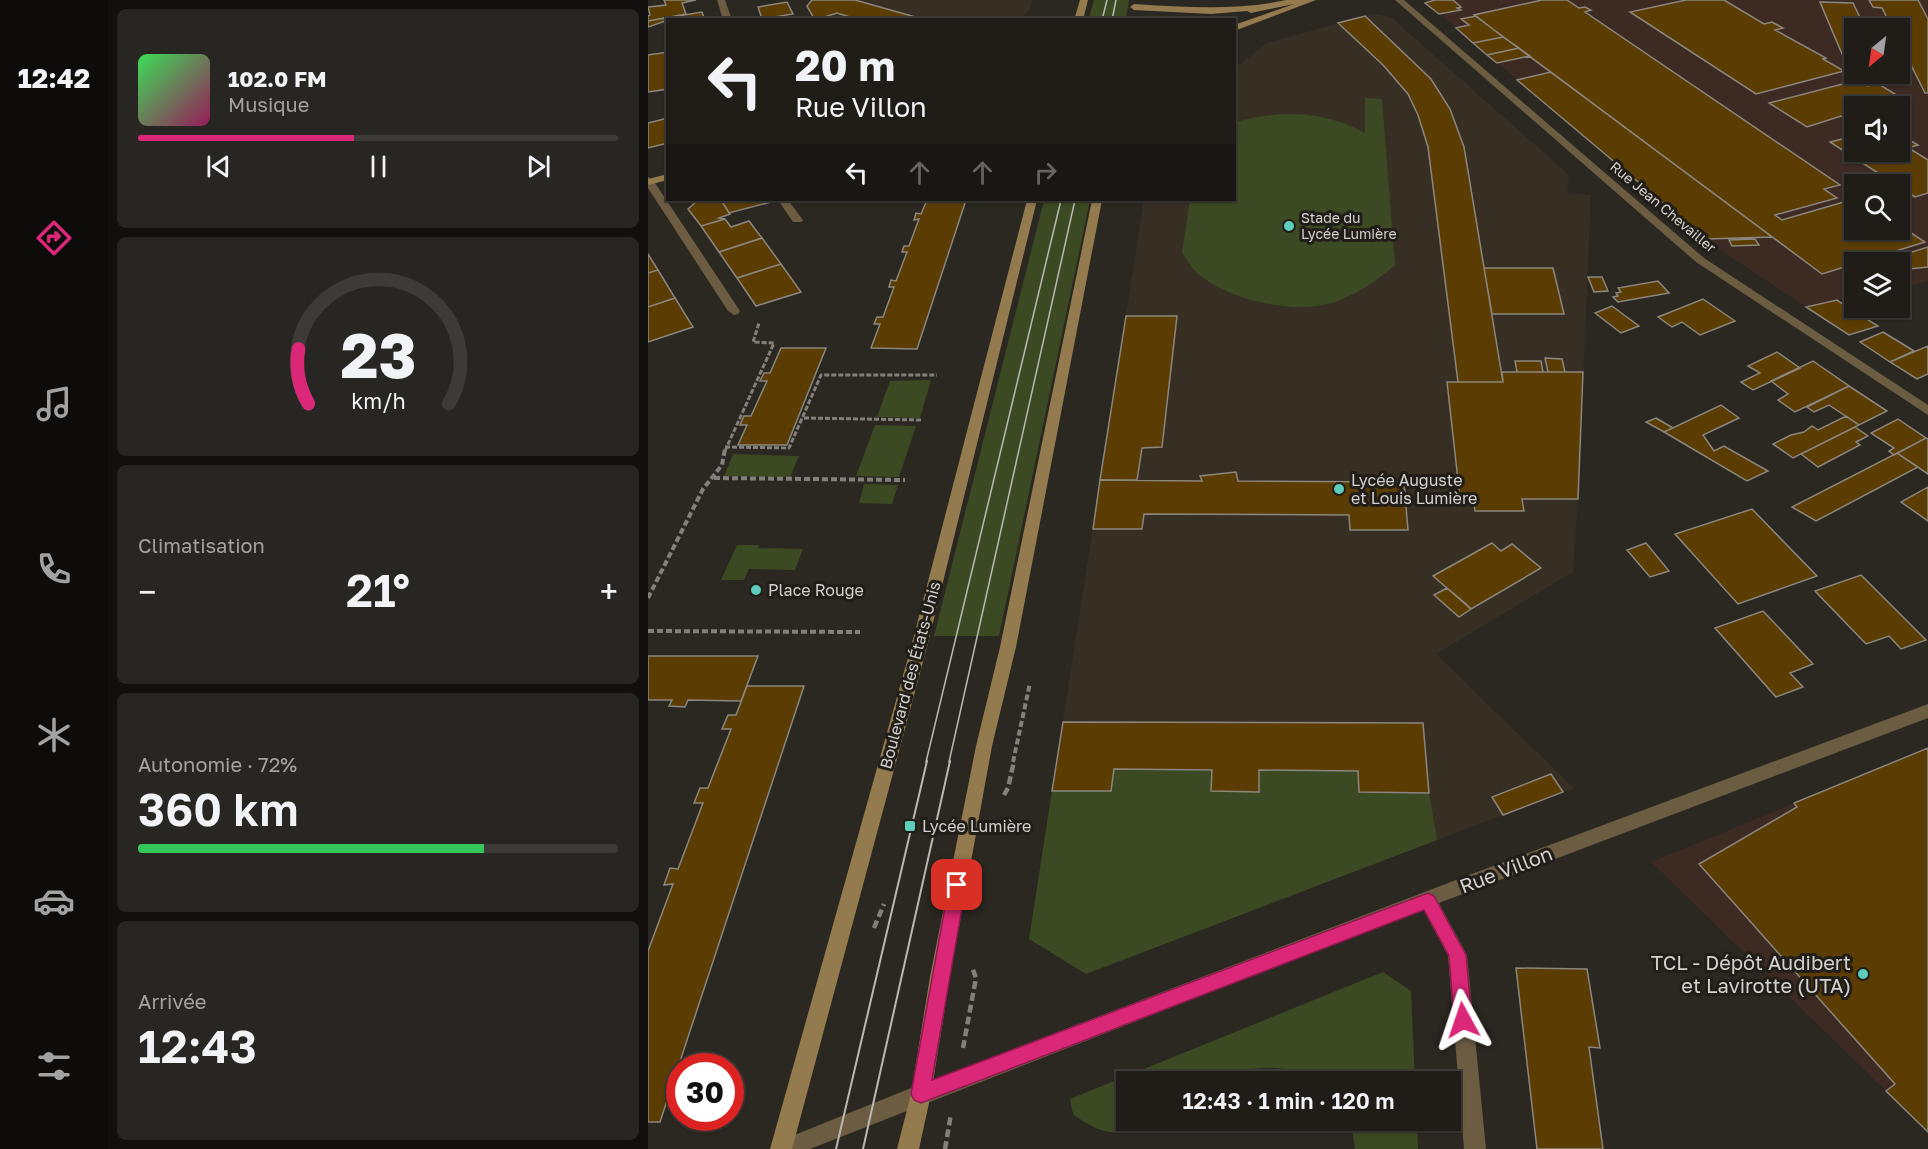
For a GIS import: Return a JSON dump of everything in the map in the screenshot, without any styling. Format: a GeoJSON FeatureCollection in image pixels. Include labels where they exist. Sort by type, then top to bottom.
{"type":"FeatureCollection","features":[{"type":"Feature","properties":{"kind":"main road"},"geometry":{"type":"LineString","coordinates":[[1079,18],[1084,0]]}},
{"type":"Feature","properties":{"kind":"main road"},"geometry":{"type":"LineString","coordinates":[[1220,18],[1298,0]]}},
{"type":"Feature","properties":{"kind":"main road"},"geometry":{"type":"LineString","coordinates":[[1236,27],[1312,0]]}},
{"type":"Feature","properties":{"kind":"main road"},"geometry":{"type":"LineString","coordinates":[[1135,4],[1211,11],[1261,7]]}},
{"type":"Feature","properties":{"kind":"main road"},"geometry":{"type":"LineString","coordinates":[[648,179],[666,168]]}},
{"type":"Feature","properties":{"kind":"main road"},"geometry":{"type":"LineString","coordinates":[[648,179],[666,177]]}},
{"type":"Feature","properties":{"kind":"main road","name":"Boulevard des États-Unis"},"geometry":{"type":"LineString","coordinates":[[782,1149],[919,647],[1032,201]]}},
{"type":"Feature","properties":{"kind":"main road"},"geometry":{"type":"LineString","coordinates":[[908,1149],[921,1094],[940,977],[984,746],[1008,647],[1098,201]]}},
{"type":"Feature","properties":{"kind":"street"},"geometry":{"type":"LineString","coordinates":[[721,0],[727,18]]}},
{"type":"Feature","properties":{"kind":"street","name":"Rue Jean Chevailler"},"geometry":{"type":"LineString","coordinates":[[1399,0],[1700,260],[1928,411]]}},
{"type":"Feature","properties":{"kind":"street"},"geometry":{"type":"LineString","coordinates":[[648,179],[734,311]]}},
{"type":"Feature","properties":{"kind":"street"},"geometry":{"type":"LineString","coordinates":[[784,201],[797,220]]}},
{"type":"Feature","properties":{"kind":"street","name":"Rue Villon"},"geometry":{"type":"LineString","coordinates":[[782,1149],[1428,901],[1474,881],[1928,711]]}},
{"type":"Feature","properties":{"kind":"street"},"geometry":{"type":"LineString","coordinates":[[1428,901],[1457,955],[1475,1149]]}},
{"type":"Feature","properties":{"kind":"path"},"geometry":{"type":"LineString","coordinates":[[648,597],[702,489],[714,478],[726,454],[725,447],[774,343],[753,342],[759,323]]}},
{"type":"Feature","properties":{"kind":"path"},"geometry":{"type":"LineString","coordinates":[[725,447],[789,448],[821,375],[937,375]]}},
{"type":"Feature","properties":{"kind":"path"},"geometry":{"type":"LineString","coordinates":[[803,418],[923,420]]}},
{"type":"Feature","properties":{"kind":"path"},"geometry":{"type":"LineString","coordinates":[[714,478],[905,480]]}},
{"type":"Feature","properties":{"kind":"path"},"geometry":{"type":"LineString","coordinates":[[648,631],[860,632]]}},
{"type":"Feature","properties":{"kind":"shaded area"},"geometry":{"type":"Polygon","coordinates":[[[812,0],[1033,0],[1028,11],[1021,18],[814,18],[807,6],[812,0]]]}},
{"type":"Feature","properties":{"kind":"shaded area"},"geometry":{"type":"Polygon","coordinates":[[[1424,0],[1928,0],[1928,281],[1910,285],[1910,252],[1844,252],[1844,299],[1806,307],[1705,240],[1424,0]]]}},
{"type":"Feature","properties":{"kind":"shaded area","name":"Lycée Auguste et Louis Lumière"},"geometry":{"type":"Polygon","coordinates":[[[1372,14],[1391,17],[1569,175],[1567,193],[1591,195],[1573,572],[1436,654],[1574,788],[1086,974],[1029,939],[1144,201],[1236,201],[1236,67],[1267,43],[1372,14]]]}},
{"type":"Feature","properties":{"kind":"shaded area","name":"TCL - Dépôt Audibert et Lavirotte (UTA)"},"geometry":{"type":"Polygon","coordinates":[[[1928,748],[1928,1132],[1651,862],[1928,748]]]}},
{"type":"Feature","properties":{"kind":"green space"},"geometry":{"type":"Polygon","coordinates":[[[1094,0],[1129,0],[1126,17],[1089,17],[1094,0]]]}},
{"type":"Feature","properties":{"kind":"green space","name":"Stade du Lycée Lumière"},"geometry":{"type":"Polygon","coordinates":[[[1365,98],[1382,99],[1395,265],[1372,283],[1328,304],[1312,307],[1277,305],[1241,297],[1209,282],[1196,272],[1182,253],[1190,201],[1236,201],[1236,122],[1269,115],[1301,114],[1333,120],[1365,133],[1365,98]]]}},
{"type":"Feature","properties":{"kind":"green space"},"geometry":{"type":"Polygon","coordinates":[[[1044,201],[1090,201],[999,636],[934,636],[1044,201]]]}},
{"type":"Feature","properties":{"kind":"green space"},"geometry":{"type":"Polygon","coordinates":[[[931,380],[920,418],[877,417],[890,381],[931,380]]]}},
{"type":"Feature","properties":{"kind":"green space"},"geometry":{"type":"Polygon","coordinates":[[[875,425],[916,426],[899,477],[856,476],[875,425]]]}},
{"type":"Feature","properties":{"kind":"green space"},"geometry":{"type":"Polygon","coordinates":[[[733,454],[799,456],[790,477],[724,476],[733,454]]]}},
{"type":"Feature","properties":{"kind":"green space"},"geometry":{"type":"Polygon","coordinates":[[[864,484],[898,485],[892,504],[859,503],[864,484]]]}},
{"type":"Feature","properties":{"kind":"green space"},"geometry":{"type":"Polygon","coordinates":[[[737,545],[803,549],[795,570],[749,569],[744,580],[721,580],[737,545]]]}},
{"type":"Feature","properties":{"kind":"green space"},"geometry":{"type":"Polygon","coordinates":[[[1114,769],[1212,770],[1212,791],[1258,792],[1259,770],[1358,771],[1359,792],[1429,793],[1437,840],[1086,974],[1029,939],[1052,791],[1110,791],[1114,769]]]}},
{"type":"Feature","properties":{"kind":"green space"},"geometry":{"type":"Polygon","coordinates":[[[1383,972],[1411,991],[1415,1071],[1289,1071],[1268,1068],[1240,1071],[1139,1071],[1383,972]]]}},
{"type":"Feature","properties":{"kind":"green space"},"geometry":{"type":"Polygon","coordinates":[[[1116,1080],[1116,1131],[1125,1131],[1111,1132],[1102,1130],[1083,1121],[1073,1114],[1070,1099],[1116,1080]]]}},
{"type":"Feature","properties":{"kind":"green space"},"geometry":{"type":"Polygon","coordinates":[[[1351,1131],[1417,1131],[1418,1149],[1355,1149],[1351,1131]]]}},
{"type":"Feature","properties":{"kind":"building"},"geometry":{"type":"Polygon","coordinates":[[[664,0],[696,0],[682,3],[686,14],[648,21],[650,15],[648,7],[666,5],[664,0]]]}},
{"type":"Feature","properties":{"kind":"building"},"geometry":{"type":"Polygon","coordinates":[[[812,0],[855,0],[919,18],[853,18],[837,13],[814,18],[807,6],[812,0]]]}},
{"type":"Feature","properties":{"kind":"building"},"geometry":{"type":"Polygon","coordinates":[[[1435,0],[1453,0],[1461,7],[1457,8],[1461,10],[1439,14],[1425,3],[1435,0]]]}},
{"type":"Feature","properties":{"kind":"building"},"geometry":{"type":"Polygon","coordinates":[[[1542,0],[1567,0],[1579,8],[1585,7],[1591,10],[1585,12],[1840,185],[1824,189],[1837,198],[1775,215],[1782,220],[1844,202],[1844,240],[1910,240],[1910,232],[1925,242],[1893,252],[1844,252],[1844,267],[1822,274],[1474,15],[1542,0]]]}},
{"type":"Feature","properties":{"kind":"building"},"geometry":{"type":"Polygon","coordinates":[[[1686,0],[1724,0],[1764,24],[1772,22],[1783,28],[1775,30],[1826,58],[1823,59],[1844,71],[1756,94],[1630,12],[1686,0]]]}},
{"type":"Feature","properties":{"kind":"building"},"geometry":{"type":"Polygon","coordinates":[[[1869,0],[1918,0],[1928,19],[1928,93],[1925,93],[1910,63],[1910,18],[1887,18],[1882,8],[1873,7],[1869,0]]]}},
{"type":"Feature","properties":{"kind":"building"},"geometry":{"type":"Polygon","coordinates":[[[787,2],[793,14],[762,18],[758,7],[787,2]]]}},
{"type":"Feature","properties":{"kind":"building"},"geometry":{"type":"Polygon","coordinates":[[[1820,2],[1853,3],[1860,18],[1844,18],[1844,59],[1820,2]]]}},
{"type":"Feature","properties":{"kind":"building"},"geometry":{"type":"Polygon","coordinates":[[[702,12],[704,18],[666,18],[702,12]]]}},
{"type":"Feature","properties":{"kind":"building"},"geometry":{"type":"Polygon","coordinates":[[[1365,16],[1431,79],[1450,109],[1464,147],[1503,382],[1458,382],[1428,147],[1418,115],[1408,94],[1383,65],[1338,23],[1365,16]]]}},
{"type":"Feature","properties":{"kind":"building"},"geometry":{"type":"Polygon","coordinates":[[[1476,16],[1503,37],[1473,43],[1456,28],[1469,25],[1461,19],[1476,16]]]}},
{"type":"Feature","properties":{"kind":"building"},"geometry":{"type":"Polygon","coordinates":[[[666,18],[666,21],[648,27],[648,21],[666,18]]]}},
{"type":"Feature","properties":{"kind":"building"},"geometry":{"type":"Polygon","coordinates":[[[1503,37],[1519,48],[1487,55],[1473,43],[1503,37]]]}},
{"type":"Feature","properties":{"kind":"building"},"geometry":{"type":"Polygon","coordinates":[[[1519,48],[1530,56],[1497,63],[1487,55],[1519,48]]]}},
{"type":"Feature","properties":{"kind":"building"},"geometry":{"type":"Polygon","coordinates":[[[666,52],[666,89],[648,92],[648,55],[666,52]]]}},
{"type":"Feature","properties":{"kind":"building"},"geometry":{"type":"Polygon","coordinates":[[[1551,72],[1772,237],[1706,239],[1517,80],[1551,72]]]}},
{"type":"Feature","properties":{"kind":"building"},"geometry":{"type":"Polygon","coordinates":[[[1844,84],[1868,86],[1879,84],[1896,96],[1844,96],[1844,118],[1841,116],[1807,127],[1769,103],[1844,84]]]}},
{"type":"Feature","properties":{"kind":"building"},"geometry":{"type":"Polygon","coordinates":[[[666,118],[666,144],[648,148],[648,123],[666,118]]]}},
{"type":"Feature","properties":{"kind":"building"},"geometry":{"type":"Polygon","coordinates":[[[1844,138],[1844,151],[1830,142],[1844,138]]]}},
{"type":"Feature","properties":{"kind":"building"},"geometry":{"type":"Polygon","coordinates":[[[1910,140],[1918,145],[1910,147],[1910,140]]]}},
{"type":"Feature","properties":{"kind":"building"},"geometry":{"type":"Polygon","coordinates":[[[1910,149],[1928,160],[1928,193],[1915,197],[1910,194],[1910,174],[1880,174],[1861,162],[1910,162],[1910,149]]]}},
{"type":"Feature","properties":{"kind":"building"},"geometry":{"type":"Polygon","coordinates":[[[697,201],[722,201],[730,214],[719,218],[725,219],[701,226],[688,209],[697,201]]]}},
{"type":"Feature","properties":{"kind":"building"},"geometry":{"type":"Polygon","coordinates":[[[722,201],[771,202],[729,213],[722,201]]]}},
{"type":"Feature","properties":{"kind":"building"},"geometry":{"type":"Polygon","coordinates":[[[927,201],[966,201],[917,349],[871,348],[880,324],[874,324],[877,317],[883,317],[894,287],[889,287],[891,280],[896,281],[907,252],[902,252],[904,246],[909,246],[919,219],[914,220],[916,213],[921,214],[927,201]]]}},
{"type":"Feature","properties":{"kind":"building"},"geometry":{"type":"Polygon","coordinates":[[[725,219],[731,227],[749,221],[762,238],[719,252],[701,226],[725,219]]]}},
{"type":"Feature","properties":{"kind":"building"},"geometry":{"type":"Polygon","coordinates":[[[762,238],[781,264],[737,278],[719,252],[762,238]]]}},
{"type":"Feature","properties":{"kind":"building"},"geometry":{"type":"Polygon","coordinates":[[[1755,239],[1759,245],[1732,246],[1729,240],[1755,239]]]}},
{"type":"Feature","properties":{"kind":"building"},"geometry":{"type":"Polygon","coordinates":[[[1928,247],[1928,267],[1910,269],[1910,253],[1928,247]]]}},
{"type":"Feature","properties":{"kind":"building"},"geometry":{"type":"Polygon","coordinates":[[[648,254],[658,270],[648,273],[648,254]]]}},
{"type":"Feature","properties":{"kind":"building"},"geometry":{"type":"Polygon","coordinates":[[[781,264],[801,292],[756,306],[737,278],[781,264]]]}},
{"type":"Feature","properties":{"kind":"building"},"geometry":{"type":"Polygon","coordinates":[[[1484,268],[1553,268],[1564,314],[1492,314],[1484,268]]]}},
{"type":"Feature","properties":{"kind":"building"},"geometry":{"type":"Polygon","coordinates":[[[658,270],[675,298],[648,307],[648,273],[658,270]]]}},
{"type":"Feature","properties":{"kind":"building"},"geometry":{"type":"Polygon","coordinates":[[[1588,277],[1602,277],[1608,291],[1594,292],[1588,277]]]}},
{"type":"Feature","properties":{"kind":"building"},"geometry":{"type":"Polygon","coordinates":[[[1658,281],[1669,293],[1618,302],[1613,297],[1618,296],[1616,293],[1621,292],[1618,288],[1658,281]]]}},
{"type":"Feature","properties":{"kind":"building"},"geometry":{"type":"Polygon","coordinates":[[[675,298],[693,327],[648,342],[648,307],[675,298]]]}},
{"type":"Feature","properties":{"kind":"building"},"geometry":{"type":"Polygon","coordinates":[[[1703,299],[1735,321],[1700,335],[1682,322],[1672,327],[1658,317],[1703,299]]]}},
{"type":"Feature","properties":{"kind":"building"},"geometry":{"type":"Polygon","coordinates":[[[1837,300],[1844,304],[1844,318],[1865,318],[1878,326],[1849,335],[1806,307],[1837,300]]]}},
{"type":"Feature","properties":{"kind":"building"},"geometry":{"type":"Polygon","coordinates":[[[1612,306],[1639,326],[1621,333],[1595,313],[1612,306]]]}},
{"type":"Feature","properties":{"kind":"building"},"geometry":{"type":"Polygon","coordinates":[[[1126,316],[1177,316],[1162,447],[1142,448],[1137,480],[1100,480],[1126,316]]]}},
{"type":"Feature","properties":{"kind":"building"},"geometry":{"type":"Polygon","coordinates":[[[1883,332],[1914,351],[1890,362],[1860,342],[1883,332]]]}},
{"type":"Feature","properties":{"kind":"building"},"geometry":{"type":"Polygon","coordinates":[[[1928,346],[1928,374],[1917,379],[1890,362],[1928,346]]]}},
{"type":"Feature","properties":{"kind":"building"},"geometry":{"type":"Polygon","coordinates":[[[781,348],[826,348],[787,445],[738,445],[747,425],[740,425],[744,416],[751,416],[767,381],[760,381],[764,373],[770,373],[781,348]]]}},
{"type":"Feature","properties":{"kind":"building"},"geometry":{"type":"Polygon","coordinates":[[[1777,352],[1800,368],[1753,390],[1741,382],[1760,373],[1748,366],[1777,352]]]}},
{"type":"Feature","properties":{"kind":"building"},"geometry":{"type":"Polygon","coordinates":[[[1545,358],[1562,359],[1565,372],[1548,372],[1545,358]]]}},
{"type":"Feature","properties":{"kind":"building"},"geometry":{"type":"Polygon","coordinates":[[[1515,361],[1541,361],[1543,372],[1517,372],[1515,361]]]}},
{"type":"Feature","properties":{"kind":"building"},"geometry":{"type":"Polygon","coordinates":[[[1813,361],[1849,386],[1795,412],[1778,400],[1788,394],[1771,381],[1813,361]]]}},
{"type":"Feature","properties":{"kind":"building"},"geometry":{"type":"Polygon","coordinates":[[[1502,372],[1583,372],[1578,499],[1522,499],[1524,511],[1475,511],[1473,498],[1460,498],[1447,382],[1503,382],[1502,372]]]}},
{"type":"Feature","properties":{"kind":"building"},"geometry":{"type":"Polygon","coordinates":[[[1849,386],[1887,411],[1859,425],[1829,405],[1814,412],[1807,407],[1849,386]]]}},
{"type":"Feature","properties":{"kind":"building"},"geometry":{"type":"Polygon","coordinates":[[[1721,405],[1739,418],[1703,435],[1714,451],[1724,446],[1768,471],[1747,481],[1664,432],[1721,405]]]}},
{"type":"Feature","properties":{"kind":"building"},"geometry":{"type":"Polygon","coordinates":[[[1846,416],[1859,425],[1793,458],[1773,444],[1791,435],[1804,432],[1812,426],[1818,430],[1846,416]]]}},
{"type":"Feature","properties":{"kind":"building"},"geometry":{"type":"Polygon","coordinates":[[[1656,418],[1673,428],[1664,432],[1646,422],[1656,418]]]}},
{"type":"Feature","properties":{"kind":"building"},"geometry":{"type":"Polygon","coordinates":[[[1898,419],[1926,438],[1894,455],[1889,451],[1894,448],[1871,433],[1898,419]]]}},
{"type":"Feature","properties":{"kind":"building"},"geometry":{"type":"Polygon","coordinates":[[[1855,427],[1868,436],[1856,442],[1860,445],[1818,467],[1801,454],[1855,427]]]}},
{"type":"Feature","properties":{"kind":"building"},"geometry":{"type":"Polygon","coordinates":[[[1928,439],[1928,474],[1897,453],[1928,439]]]}},
{"type":"Feature","properties":{"kind":"building"},"geometry":{"type":"Polygon","coordinates":[[[1897,453],[1918,467],[1816,521],[1792,507],[1897,453]]]}},
{"type":"Feature","properties":{"kind":"building"},"geometry":{"type":"Polygon","coordinates":[[[1236,472],[1238,481],[1404,482],[1408,530],[1350,530],[1349,515],[1144,514],[1142,529],[1093,529],[1100,480],[1202,481],[1200,476],[1236,472]]]}},
{"type":"Feature","properties":{"kind":"building"},"geometry":{"type":"Polygon","coordinates":[[[1928,487],[1928,521],[1901,502],[1928,487]]]}},
{"type":"Feature","properties":{"kind":"building"},"geometry":{"type":"Polygon","coordinates":[[[1752,509],[1817,576],[1738,604],[1675,534],[1752,509]]]}},
{"type":"Feature","properties":{"kind":"building"},"geometry":{"type":"Polygon","coordinates":[[[1492,543],[1501,551],[1512,544],[1541,568],[1471,609],[1433,576],[1492,543]]]}},
{"type":"Feature","properties":{"kind":"building"},"geometry":{"type":"Polygon","coordinates":[[[1646,543],[1669,571],[1650,577],[1627,550],[1646,543]]]}},
{"type":"Feature","properties":{"kind":"building"},"geometry":{"type":"Polygon","coordinates":[[[1861,575],[1926,640],[1901,649],[1889,636],[1866,644],[1815,591],[1861,575]]]}},
{"type":"Feature","properties":{"kind":"building"},"geometry":{"type":"Polygon","coordinates":[[[1447,588],[1471,609],[1459,617],[1434,595],[1447,588]]]}},
{"type":"Feature","properties":{"kind":"building"},"geometry":{"type":"Polygon","coordinates":[[[1763,611],[1813,664],[1790,673],[1803,687],[1776,697],[1715,628],[1763,611]]]}},
{"type":"Feature","properties":{"kind":"building"},"geometry":{"type":"Polygon","coordinates":[[[648,656],[758,656],[741,701],[688,700],[685,707],[669,706],[672,700],[648,700],[648,656]]]}},
{"type":"Feature","properties":{"kind":"building"},"geometry":{"type":"Polygon","coordinates":[[[747,686],[804,686],[683,1053],[666,1053],[666,1104],[660,1122],[648,1122],[648,951],[673,884],[664,885],[670,868],[678,869],[703,803],[694,803],[700,788],[708,788],[731,729],[722,729],[728,715],[736,715],[747,686]]]}},
{"type":"Feature","properties":{"kind":"building"},"geometry":{"type":"Polygon","coordinates":[[[1063,722],[1423,723],[1429,793],[1359,792],[1358,771],[1259,770],[1259,792],[1211,791],[1212,770],[1114,769],[1111,791],[1052,791],[1063,722]]]}},
{"type":"Feature","properties":{"kind":"building","name":"TCL - Dépôt Audibert et Lavirotte (UTA)"},"geometry":{"type":"Polygon","coordinates":[[[1928,748],[1928,1132],[1886,1091],[1895,1084],[1699,864],[1797,807],[1794,803],[1928,748]]]}},
{"type":"Feature","properties":{"kind":"building"},"geometry":{"type":"Polygon","coordinates":[[[1551,774],[1563,792],[1503,815],[1492,797],[1551,774]]]}},
{"type":"Feature","properties":{"kind":"building"},"geometry":{"type":"Polygon","coordinates":[[[1516,968],[1587,969],[1600,1048],[1589,1047],[1603,1149],[1537,1149],[1516,968]]]}},
{"type":"Feature","properties":{"kind":"tram line"},"geometry":{"type":"LineString","coordinates":[[1102,18],[1107,0]]}},
{"type":"Feature","properties":{"kind":"tram line"},"geometry":{"type":"LineString","coordinates":[[1112,18],[1116,0]]}},
{"type":"Feature","properties":{"kind":"tram line"},"geometry":{"type":"LineString","coordinates":[[926,762],[1061,201]]}},
{"type":"Feature","properties":{"kind":"tram line"},"geometry":{"type":"LineString","coordinates":[[949,762],[1075,201]]}},
{"type":"Feature","properties":{"kind":"tram line"},"geometry":{"type":"LineString","coordinates":[[836,1149],[927,761]]}},
{"type":"Feature","properties":{"kind":"tram line"},"geometry":{"type":"LineString","coordinates":[[863,1149],[950,761]]}},
{"type":"Feature","properties":{"kind":"place","name":"Stade du Lycée Lumière"},"geometry":{"type":"Point","coordinates":[1289,226]}},
{"type":"Feature","properties":{"kind":"place","name":"Lycée Auguste et Louis Lumière"},"geometry":{"type":"Point","coordinates":[1339,489]}},
{"type":"Feature","properties":{"kind":"place","name":"Place Rouge"},"geometry":{"type":"Point","coordinates":[756,590]}},
{"type":"Feature","properties":{"kind":"place","name":"Lycée Lumière"},"geometry":{"type":"Point","coordinates":[910,826]}},
{"type":"Feature","properties":{"kind":"place","name":"TCL - Dépôt Audibert et Lavirotte (UTA)"},"geometry":{"type":"Point","coordinates":[1863,974]}},
{"type":"Feature","properties":{"kind":"route"},"geometry":{"type":"LineString","coordinates":[[957,885],[921,1094],[1428,901],[1457,955],[1463,1020]]}}]}
